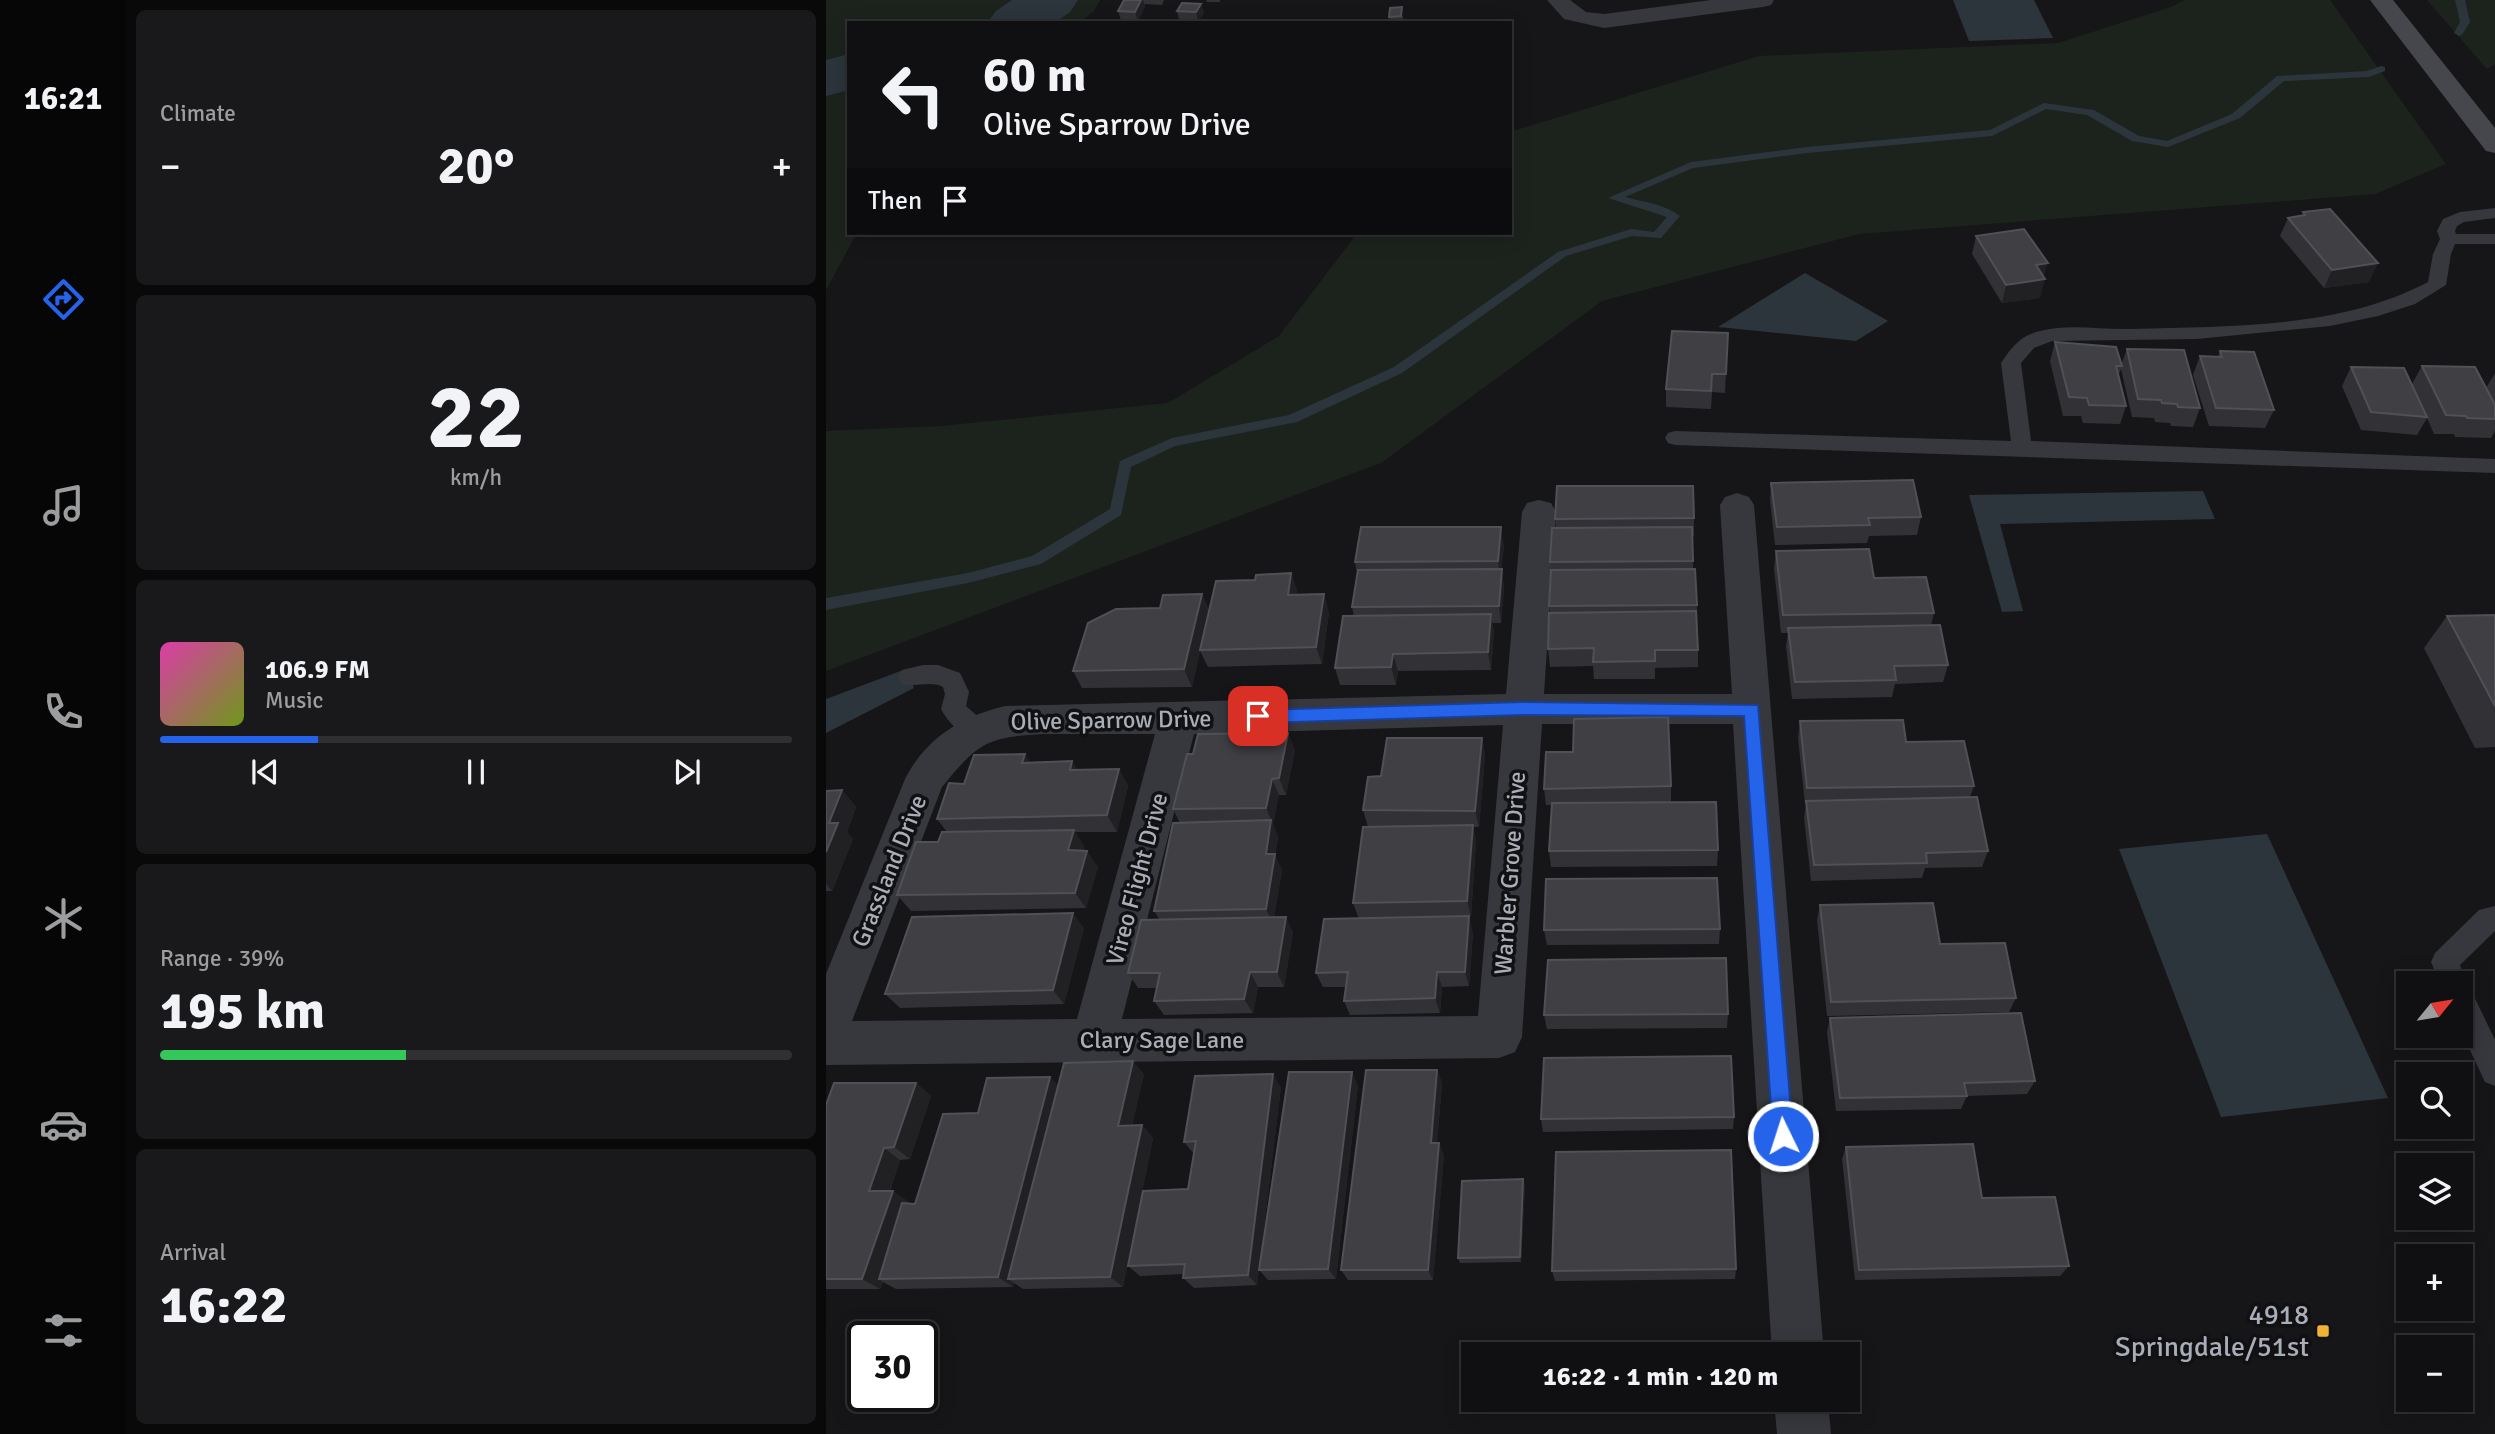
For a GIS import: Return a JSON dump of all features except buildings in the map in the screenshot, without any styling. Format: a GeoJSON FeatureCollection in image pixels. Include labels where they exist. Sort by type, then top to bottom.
{"type":"FeatureCollection","features":[{"type":"Feature","properties":{"kind":"main road"},"geometry":{"type":"LineString","coordinates":[[2381,0],[2495,145]]}},
{"type":"Feature","properties":{"kind":"street"},"geometry":{"type":"LineString","coordinates":[[1558,0],[1568,12],[1591,20],[1604,21],[1763,0]]}},
{"type":"Feature","properties":{"kind":"street"},"geometry":{"type":"LineString","coordinates":[[1737,505],[1797,1342]]}},
{"type":"Feature","properties":{"kind":"street","name":"Warbler Grove Drive"},"geometry":{"type":"LineString","coordinates":[[1499,1037],[1539,512]]}},
{"type":"Feature","properties":{"kind":"street","name":"Olive Sparrow Drive"},"geometry":{"type":"LineString","coordinates":[[976,730],[1005,721],[1522,709],[1752,709]]}},
{"type":"Feature","properties":{"kind":"street","name":"Vireo Flight Drive"},"geometry":{"type":"LineString","coordinates":[[1094,1040],[1179,719]]}},
{"type":"Feature","properties":{"kind":"street","name":"Grassland Drive"},"geometry":{"type":"LineString","coordinates":[[826,1030],[925,779],[944,752],[976,730]]}},
{"type":"Feature","properties":{"kind":"street","name":"Clary Sage Lane"},"geometry":{"type":"LineString","coordinates":[[826,1043],[1499,1037]]}},
{"type":"Feature","properties":{"kind":"street"},"geometry":{"type":"LineString","coordinates":[[1802,1412],[1804,1434]]}},
{"type":"Feature","properties":{"kind":"lane"},"geometry":{"type":"LineString","coordinates":[[2022,448],[2011,363],[2022,345],[2043,337],[2067,335],[2171,334],[2265,328],[2388,307],[2423,295],[2437,285],[2442,254],[2449,239],[2446,231],[2449,223],[2460,218],[2495,214]]}},
{"type":"Feature","properties":{"kind":"lane"},"geometry":{"type":"LineString","coordinates":[[2449,239],[2495,239]]}},
{"type":"Feature","properties":{"kind":"lane"},"geometry":{"type":"LineString","coordinates":[[1675,438],[2495,466]]}},
{"type":"Feature","properties":{"kind":"lane"},"geometry":{"type":"LineString","coordinates":[[910,677],[936,673],[953,683],[957,691],[953,709],[976,730]]}},
{"type":"Feature","properties":{"kind":"lane"},"geometry":{"type":"LineString","coordinates":[[2449,971],[2445,962],[2490,919],[2495,918]]}},
{"type":"Feature","properties":{"kind":"lane"},"geometry":{"type":"LineString","coordinates":[[2473,1025],[2495,1072]]}},
{"type":"Feature","properties":{"kind":"shaded area"},"geometry":{"type":"Polygon","coordinates":[[[826,0],[1100,0],[1094,11],[1082,21],[847,21],[847,235],[856,235],[826,290],[826,0]]]}},
{"type":"Feature","properties":{"kind":"shaded area"},"geometry":{"type":"Polygon","coordinates":[[[1953,0],[2034,0],[2053,38],[1969,41],[1953,0]]]}},
{"type":"Feature","properties":{"kind":"shaded area"},"geometry":{"type":"Polygon","coordinates":[[[2185,0],[2330,0],[2446,164],[2375,194],[1859,234],[1602,301],[1381,463],[826,671],[826,431],[941,426],[1168,403],[1279,336],[1354,235],[1512,235],[1512,131],[1759,56],[2058,43],[2171,7],[2185,0]]]}},
{"type":"Feature","properties":{"kind":"shaded area"},"geometry":{"type":"Polygon","coordinates":[[[2427,0],[2495,0],[2495,64],[2487,69],[2427,0]]]}},
{"type":"Feature","properties":{"kind":"shaded area"},"geometry":{"type":"Polygon","coordinates":[[[1805,273],[1888,321],[1856,341],[1718,327],[1805,273]]]}},
{"type":"Feature","properties":{"kind":"shaded area"},"geometry":{"type":"Polygon","coordinates":[[[2203,491],[2215,519],[2000,524],[2023,611],[2002,612],[1969,495],[2203,491]]]}},
{"type":"Feature","properties":{"kind":"shaded area"},"geometry":{"type":"Polygon","coordinates":[[[906,669],[914,688],[826,733],[826,699],[906,669]]]}},
{"type":"Feature","properties":{"kind":"shaded area"},"geometry":{"type":"Polygon","coordinates":[[[2267,834],[2388,1098],[2221,1117],[2119,849],[2267,834]]]}},
{"type":"Feature","properties":{"kind":"waterway"},"geometry":{"type":"LineString","coordinates":[[1019,21],[1050,0]]}},
{"type":"Feature","properties":{"kind":"waterway"},"geometry":{"type":"LineString","coordinates":[[2459,33],[2465,22],[2460,0]]}},
{"type":"Feature","properties":{"kind":"waterway"},"geometry":{"type":"LineString","coordinates":[[826,604],[968,578],[1036,560],[1116,512],[1125,464],[1172,442],[1292,419],[1398,370],[1562,254],[1631,232],[1657,236],[1674,216],[1660,209],[1614,198],[1691,165],[1807,150],[1992,133],[2044,106],[2090,112],[2136,139],[2168,144],[2236,116],[2281,78],[2369,74],[2381,69]]}},
{"type":"Feature","properties":{"kind":"waterway"},"geometry":{"type":"LineString","coordinates":[[826,78],[847,73]]}},
{"type":"Feature","properties":{"kind":"place","name":"4918 Springdale/51st"},"geometry":{"type":"Point","coordinates":[2323,1331]}},
{"type":"Feature","properties":{"kind":"route"},"geometry":{"type":"LineString","coordinates":[[1258,716],[1522,709],[1752,709],[1783,1136]]}}]}
